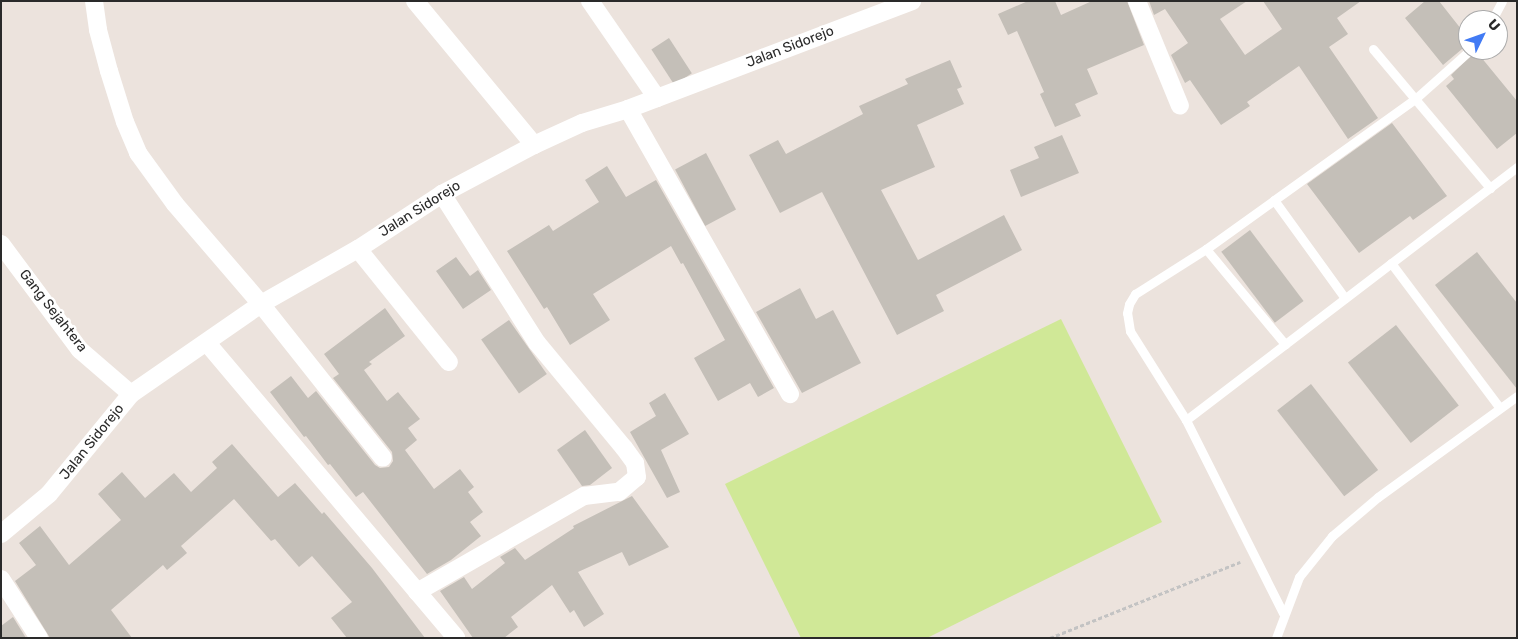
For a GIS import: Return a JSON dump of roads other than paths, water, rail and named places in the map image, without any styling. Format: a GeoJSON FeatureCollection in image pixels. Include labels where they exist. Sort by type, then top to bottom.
{"type":"FeatureCollection","features":[{"type":"Feature","properties":{"kind":"street"},"geometry":{"type":"LineString","coordinates":[[94,1],[98,30],[109,71],[125,122],[138,153],[174,204],[261,304],[383,458]]}},
{"type":"Feature","properties":{"kind":"street"},"geometry":{"type":"LineString","coordinates":[[415,1],[534,145]]}},
{"type":"Feature","properties":{"kind":"street"},"geometry":{"type":"LineString","coordinates":[[590,1],[657,98]]}},
{"type":"Feature","properties":{"kind":"street","name":"Jalan Sidorejo"},"geometry":{"type":"LineString","coordinates":[[1,534],[49,494],[131,394],[261,304],[358,249],[442,194],[534,145],[582,123],[628,109],[912,1]]}},
{"type":"Feature","properties":{"kind":"street"},"geometry":{"type":"LineString","coordinates":[[1137,1],[1180,106]]}},
{"type":"Feature","properties":{"kind":"street"},"geometry":{"type":"LineString","coordinates":[[628,109],[790,394]]}},
{"type":"Feature","properties":{"kind":"street"},"geometry":{"type":"LineString","coordinates":[[417,592],[584,496],[620,492],[637,477],[634,463],[624,448],[537,343],[442,194]]}},
{"type":"Feature","properties":{"kind":"street","name":"Gang Sejahtera"},"geometry":{"type":"LineString","coordinates":[[1,244],[80,350],[131,394]]}},
{"type":"Feature","properties":{"kind":"street"},"geometry":{"type":"LineString","coordinates":[[358,249],[449,362]]}},
{"type":"Feature","properties":{"kind":"street"},"geometry":{"type":"LineString","coordinates":[[207,343],[456,638]]}},
{"type":"Feature","properties":{"kind":"street"},"geometry":{"type":"LineString","coordinates":[[1,579],[39,638]]}},
{"type":"Feature","properties":{"kind":"lane"},"geometry":{"type":"LineString","coordinates":[[1373,49],[1490,188]]}},
{"type":"Feature","properties":{"kind":"lane"},"geometry":{"type":"LineString","coordinates":[[1283,613],[1186,420],[1130,331],[1127,313],[1135,294],[1206,249],[1415,99],[1459,60]]}},
{"type":"Feature","properties":{"kind":"lane"},"geometry":{"type":"LineString","coordinates":[[1186,420],[1517,167]]}},
{"type":"Feature","properties":{"kind":"lane"},"geometry":{"type":"LineString","coordinates":[[1274,200],[1345,298]]}},
{"type":"Feature","properties":{"kind":"lane"},"geometry":{"type":"LineString","coordinates":[[1206,249],[1285,344]]}},
{"type":"Feature","properties":{"kind":"lane"},"geometry":{"type":"LineString","coordinates":[[1391,263],[1500,408]]}},
{"type":"Feature","properties":{"kind":"lane"},"geometry":{"type":"LineString","coordinates":[[1276,638],[1283,613],[1298,577],[1332,536],[1378,497],[1517,396]]}}]}
